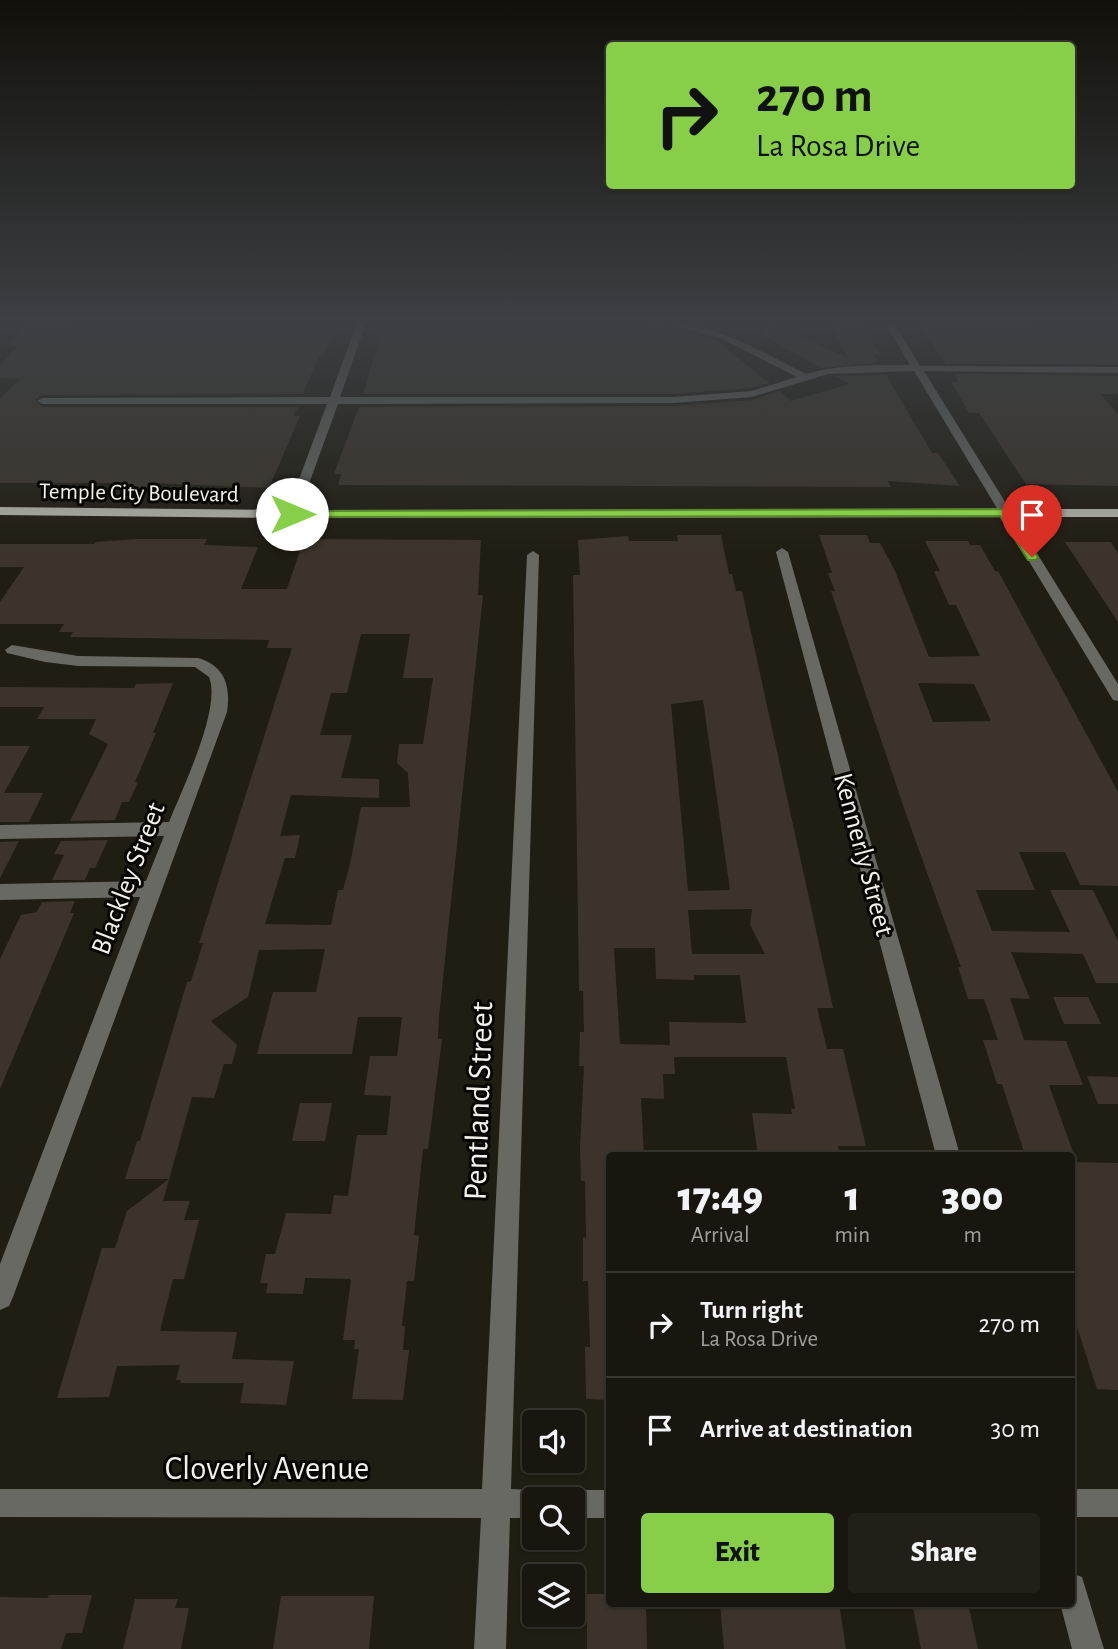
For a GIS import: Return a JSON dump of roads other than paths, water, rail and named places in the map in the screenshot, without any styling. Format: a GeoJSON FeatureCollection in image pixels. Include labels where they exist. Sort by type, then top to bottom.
{"type":"FeatureCollection","features":[{"type":"Feature","properties":{"kind":"main road","name":"Temple City Boulevard"},"geometry":{"type":"LineString","coordinates":[[0,511],[292,514],[1118,513]]}},
{"type":"Feature","properties":{"kind":"street"},"geometry":{"type":"LineString","coordinates":[[42,401],[534,400]]}},
{"type":"Feature","properties":{"kind":"street"},"geometry":{"type":"LineString","coordinates":[[937,400],[1118,696]]}},
{"type":"Feature","properties":{"kind":"street"},"geometry":{"type":"LineString","coordinates":[[292,514],[333,401]]}},
{"type":"Feature","properties":{"kind":"street","name":"Kennerly Street"},"geometry":{"type":"LineString","coordinates":[[782,552],[947,1152]]}},
{"type":"Feature","properties":{"kind":"street","name":"Pentland Street"},"geometry":{"type":"LineString","coordinates":[[490,1649],[533,555]]}},
{"type":"Feature","properties":{"kind":"street","name":"Blackley Street"},"geometry":{"type":"LineString","coordinates":[[0,1297],[219,712],[223,688],[205,666],[183,662],[73,661],[33,657],[12,650]]}},
{"type":"Feature","properties":{"kind":"street"},"geometry":{"type":"LineString","coordinates":[[0,832],[176,829]]}},
{"type":"Feature","properties":{"kind":"street"},"geometry":{"type":"LineString","coordinates":[[0,892],[152,889]]}},
{"type":"Feature","properties":{"kind":"street","name":"Cloverly Avenue"},"geometry":{"type":"LineString","coordinates":[[0,1503],[522,1504]]}},
{"type":"Feature","properties":{"kind":"street"},"geometry":{"type":"LineString","coordinates":[[1075,1503],[1118,1503]]}},
{"type":"Feature","properties":{"kind":"street"},"geometry":{"type":"LineString","coordinates":[[585,1504],[606,1504]]}},
{"type":"Feature","properties":{"kind":"street"},"geometry":{"type":"LineString","coordinates":[[1075,1602],[1088,1649]]}}]}
